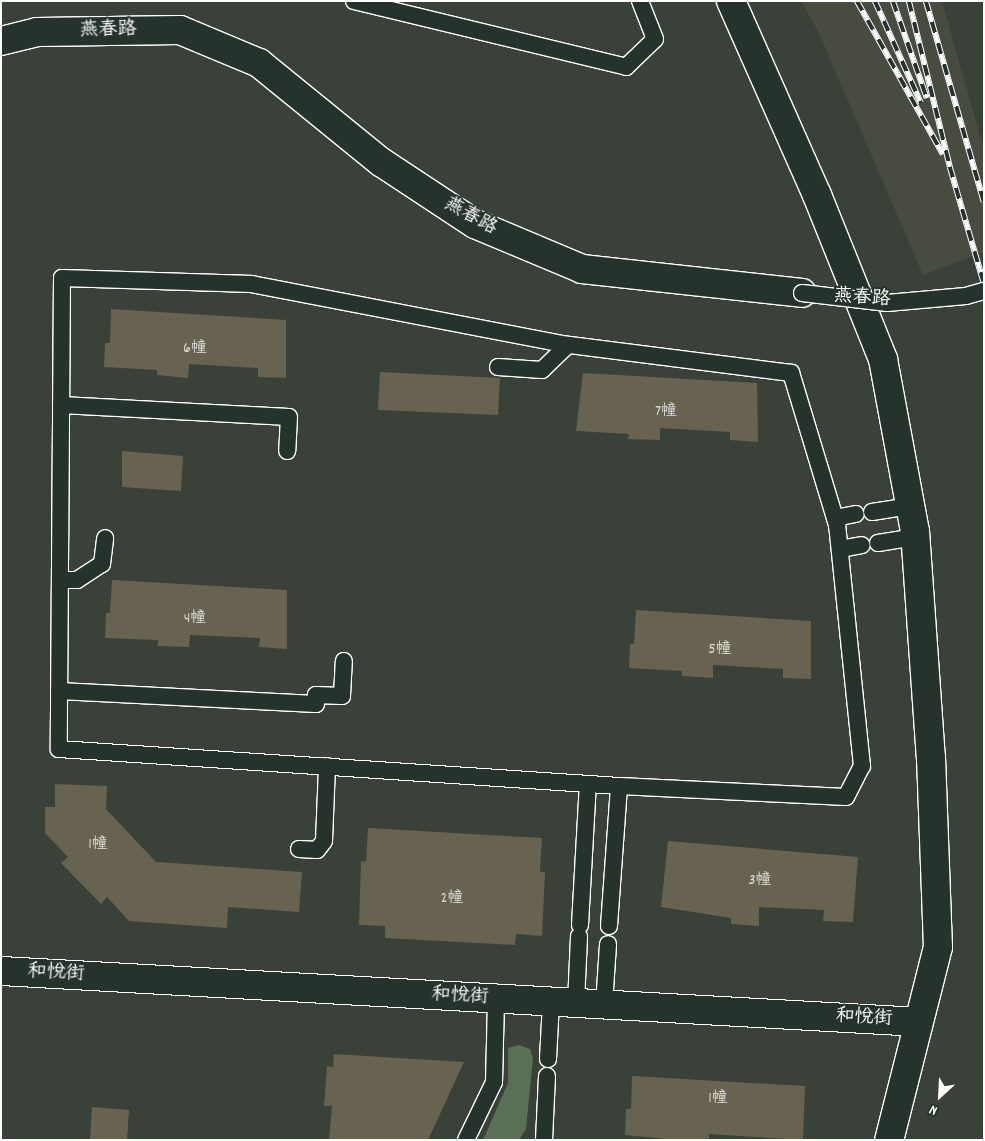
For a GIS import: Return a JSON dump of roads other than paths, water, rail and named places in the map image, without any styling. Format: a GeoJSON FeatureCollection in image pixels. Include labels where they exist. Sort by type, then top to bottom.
{"type":"FeatureCollection","features":[{"type":"Feature","properties":{"kind":"street"},"geometry":{"type":"LineString","coordinates":[[731,1],[818,195],[883,359],[915,537],[931,757],[938,947],[889,1140]]}},
{"type":"Feature","properties":{"kind":"street","name":"燕春路"},"geometry":{"type":"LineString","coordinates":[[1,41],[37,32],[180,30],[258,62],[381,162],[475,224],[573,266],[667,280],[802,293]]}},
{"type":"Feature","properties":{"kind":"street","name":"和悦街"},"geometry":{"type":"LineString","coordinates":[[1,971],[919,1022]]}},
{"type":"Feature","properties":{"kind":"lane"},"geometry":{"type":"LineString","coordinates":[[354,1],[626,67],[655,39],[640,1]]}},
{"type":"Feature","properties":{"kind":"lane"},"geometry":{"type":"LineString","coordinates":[[62,278],[252,284],[568,344],[791,374],[835,518],[840,549],[862,766],[846,797],[618,786],[59,748],[62,278]]}},
{"type":"Feature","properties":{"kind":"lane","name":"燕春路"},"geometry":{"type":"LineString","coordinates":[[802,293],[887,302],[966,296],[984,291]]}},
{"type":"Feature","properties":{"kind":"lane"},"geometry":{"type":"LineString","coordinates":[[498,367],[542,370],[568,344]]}},
{"type":"Feature","properties":{"kind":"lane"},"geometry":{"type":"LineString","coordinates":[[61,405],[289,417],[287,451]]}},
{"type":"Feature","properties":{"kind":"lane"},"geometry":{"type":"LineString","coordinates":[[835,518],[910,506]]}},
{"type":"Feature","properties":{"kind":"lane"},"geometry":{"type":"LineString","coordinates":[[840,549],[915,537]]}},
{"type":"Feature","properties":{"kind":"lane"},"geometry":{"type":"LineString","coordinates":[[60,580],[77,580],[102,564],[105,538]]}},
{"type":"Feature","properties":{"kind":"lane"},"geometry":{"type":"LineString","coordinates":[[59,691],[316,704],[316,695],[342,696],[344,661]]}},
{"type":"Feature","properties":{"kind":"lane"},"geometry":{"type":"LineString","coordinates":[[299,849],[317,850],[324,840],[327,766]]}},
{"type":"Feature","properties":{"kind":"lane"},"geometry":{"type":"LineString","coordinates":[[548,1059],[564,1002],[579,931],[588,784]]}},
{"type":"Feature","properties":{"kind":"lane"},"geometry":{"type":"LineString","coordinates":[[609,926],[618,786]]}},
{"type":"Feature","properties":{"kind":"lane"},"geometry":{"type":"LineString","coordinates":[[604,1005],[608,944]]}},
{"type":"Feature","properties":{"kind":"lane"},"geometry":{"type":"LineString","coordinates":[[466,1140],[494,1082],[496,999]]}},
{"type":"Feature","properties":{"kind":"lane"},"geometry":{"type":"LineString","coordinates":[[544,1140],[547,1076]]}},
{"type":"Feature","properties":{"kind":"railway"},"geometry":{"type":"LineString","coordinates":[[857,1],[943,154]]}},
{"type":"Feature","properties":{"kind":"railway"},"geometry":{"type":"LineString","coordinates":[[875,1],[921,103]]}},
{"type":"Feature","properties":{"kind":"railway"},"geometry":{"type":"LineString","coordinates":[[893,1],[927,98]]}},
{"type":"Feature","properties":{"kind":"railway"},"geometry":{"type":"LineString","coordinates":[[909,1],[950,167],[984,283]]}},
{"type":"Feature","properties":{"kind":"railway"},"geometry":{"type":"LineString","coordinates":[[926,1],[984,202]]}}]}
